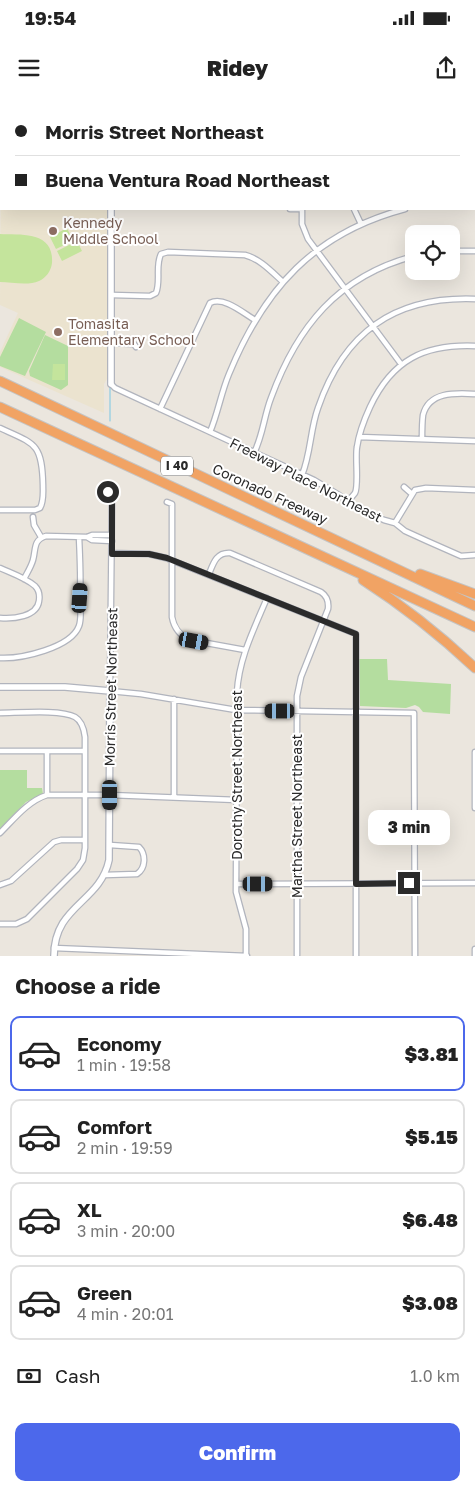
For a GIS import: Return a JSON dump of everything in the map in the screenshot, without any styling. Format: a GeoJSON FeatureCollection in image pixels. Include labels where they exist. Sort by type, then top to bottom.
{"type":"FeatureCollection","features":[{"type":"Feature","properties":{"kind":"highway","name":"Coronado Freeway"},"geometry":{"type":"LineString","coordinates":[[0,382],[475,606]]}},
{"type":"Feature","properties":{"kind":"highway","name":"I 40"},"geometry":{"type":"LineString","coordinates":[[0,407],[475,627]]}},
{"type":"Feature","properties":{"kind":"highway"},"geometry":{"type":"LineString","coordinates":[[299,545],[360,578],[400,604],[442,637],[475,668]]}},
{"type":"Feature","properties":{"kind":"highway"},"geometry":{"type":"LineString","coordinates":[[354,549],[475,594]]}},
{"type":"Feature","properties":{"kind":"street"},"geometry":{"type":"LineString","coordinates":[[110,384],[111,210]]}},
{"type":"Feature","properties":{"kind":"street"},"geometry":{"type":"LineString","coordinates":[[302,210],[304,230],[315,251],[401,364]]}},
{"type":"Feature","properties":{"kind":"street"},"geometry":{"type":"LineString","coordinates":[[354,210],[361,224]]}},
{"type":"Feature","properties":{"kind":"street"},"geometry":{"type":"LineString","coordinates":[[210,432],[228,376],[255,320],[269,298],[298,266],[331,240],[361,224],[401,210]]}},
{"type":"Feature","properties":{"kind":"street"},"geometry":{"type":"LineString","coordinates":[[460,251],[475,251]]}},
{"type":"Feature","properties":{"kind":"street"},"geometry":{"type":"LineString","coordinates":[[112,295],[150,296],[156,294],[159,259],[161,254],[168,252],[245,255],[261,262],[283,282]]}},
{"type":"Feature","properties":{"kind":"street"},"geometry":{"type":"LineString","coordinates":[[254,453],[260,440],[271,399],[293,349],[304,330],[317,314],[344,288],[374,270],[405,259]]}},
{"type":"Feature","properties":{"kind":"street"},"geometry":{"type":"LineString","coordinates":[[302,475],[310,450],[311,430],[318,406],[345,355],[355,343],[373,326],[394,313],[425,302],[449,298],[475,299]]}},
{"type":"Feature","properties":{"kind":"street"},"geometry":{"type":"LineString","coordinates":[[160,409],[210,303],[216,301],[229,305],[255,320]]}},
{"type":"Feature","properties":{"kind":"street"},"geometry":{"type":"LineString","coordinates":[[111,344],[134,344],[136,347]]}},
{"type":"Feature","properties":{"kind":"street"},"geometry":{"type":"LineString","coordinates":[[347,501],[354,495],[356,489],[356,454],[365,418],[378,390],[388,377],[401,364],[431,349],[450,346],[475,346]]}},
{"type":"Feature","properties":{"kind":"street","name":"Freeway Place Northeast"},"geometry":{"type":"LineString","coordinates":[[110,384],[302,475],[330,489],[354,506],[395,523],[405,530],[461,556],[475,554]]}},
{"type":"Feature","properties":{"kind":"street"},"geometry":{"type":"LineString","coordinates":[[422,439],[424,412],[433,400],[444,394],[475,394]]}},
{"type":"Feature","properties":{"kind":"street"},"geometry":{"type":"LineString","coordinates":[[0,428],[36,446],[41,460],[43,490],[42,505],[35,510],[0,510]]}},
{"type":"Feature","properties":{"kind":"street"},"geometry":{"type":"LineString","coordinates":[[359,437],[475,441]]}},
{"type":"Feature","properties":{"kind":"street"},"geometry":{"type":"LineString","coordinates":[[404,487],[412,494]]}},
{"type":"Feature","properties":{"kind":"street"},"geometry":{"type":"LineString","coordinates":[[395,523],[415,490],[426,488],[475,490]]}},
{"type":"Feature","properties":{"kind":"street","name":"Morris Street Northeast"},"geometry":{"type":"LineString","coordinates":[[54,956],[54,948],[61,926],[69,913],[94,890],[105,874],[110,856],[112,497],[108,492]]}},
{"type":"Feature","properties":{"kind":"street"},"geometry":{"type":"LineString","coordinates":[[168,502],[172,504],[173,624],[178,632],[190,640],[246,650]]}},
{"type":"Feature","properties":{"kind":"street"},"geometry":{"type":"LineString","coordinates":[[33,517],[34,524],[41,538]]}},
{"type":"Feature","properties":{"kind":"street"},"geometry":{"type":"LineString","coordinates":[[24,579],[32,561],[35,544],[41,538],[46,536],[87,537],[92,535],[111,538]]}},
{"type":"Feature","properties":{"kind":"street"},"geometry":{"type":"LineString","coordinates":[[0,658],[16,658],[40,652],[58,644],[78,628],[82,582],[79,537]]}},
{"type":"Feature","properties":{"kind":"street","name":"Martha Street Northeast"},"geometry":{"type":"LineString","coordinates":[[209,574],[218,556],[224,553],[232,554],[324,594],[328,604],[301,677],[297,711],[297,955]]}},
{"type":"Feature","properties":{"kind":"street"},"geometry":{"type":"LineString","coordinates":[[112,554],[149,554],[172,560],[356,634],[356,956]]}},
{"type":"Feature","properties":{"kind":"street"},"geometry":{"type":"LineString","coordinates":[[0,568],[36,587],[40,596],[39,604],[34,610],[17,617],[0,618]]}},
{"type":"Feature","properties":{"kind":"street","name":"Dorothy Street Northeast"},"geometry":{"type":"LineString","coordinates":[[246,956],[247,939],[237,899],[236,884],[236,710],[238,677],[246,650],[267,598]]}},
{"type":"Feature","properties":{"kind":"street"},"geometry":{"type":"LineString","coordinates":[[0,687],[65,687],[110,691],[174,699],[236,710],[414,713],[415,956]]}},
{"type":"Feature","properties":{"kind":"street"},"geometry":{"type":"LineString","coordinates":[[174,699],[174,797]]}},
{"type":"Feature","properties":{"kind":"street"},"geometry":{"type":"LineString","coordinates":[[0,713],[64,713],[78,719],[85,733],[84,856],[80,866],[23,922],[0,924]]}},
{"type":"Feature","properties":{"kind":"street"},"geometry":{"type":"LineString","coordinates":[[0,751],[85,751]]}},
{"type":"Feature","properties":{"kind":"street"},"geometry":{"type":"LineString","coordinates":[[47,751],[47,795]]}},
{"type":"Feature","properties":{"kind":"street"},"geometry":{"type":"LineString","coordinates":[[475,752],[475,808]]}},
{"type":"Feature","properties":{"kind":"street"},"geometry":{"type":"LineString","coordinates":[[0,833],[29,804],[47,795],[103,795]]}},
{"type":"Feature","properties":{"kind":"street"},"geometry":{"type":"LineString","coordinates":[[110,795],[237,800]]}},
{"type":"Feature","properties":{"kind":"street"},"geometry":{"type":"LineString","coordinates":[[0,885],[11,881],[54,842],[61,840],[84,840]]}},
{"type":"Feature","properties":{"kind":"street"},"geometry":{"type":"LineString","coordinates":[[105,874],[137,874],[144,867],[142,850],[139,847],[110,846]]}},
{"type":"Feature","properties":{"kind":"street"},"geometry":{"type":"LineString","coordinates":[[236,884],[475,883]]}},
{"type":"Feature","properties":{"kind":"street"},"geometry":{"type":"LineString","coordinates":[[54,948],[246,956]]}},
{"type":"Feature","properties":{"kind":"street"},"geometry":{"type":"LineString","coordinates":[[475,949],[475,956]]}},
{"type":"Feature","properties":{"kind":"shaded area","name":"Tomasita Elementary School"},"geometry":{"type":"Polygon","coordinates":[[[1,210],[107,210],[107,379],[104,384],[104,413],[0,367],[0,352],[18,313],[0,305],[1,210]]]}},
{"type":"Feature","properties":{"kind":"green space"},"geometry":{"type":"Polygon","coordinates":[[[67,228],[73,241],[56,249],[50,237],[67,228]]]}},
{"type":"Feature","properties":{"kind":"green space"},"geometry":{"type":"Polygon","coordinates":[[[0,234],[27,235],[42,240],[48,245],[51,253],[51,269],[42,280],[30,283],[0,282],[0,234]]]}},
{"type":"Feature","properties":{"kind":"green space"},"geometry":{"type":"Polygon","coordinates":[[[77,241],[82,251],[62,261],[57,251],[77,241]]]}},
{"type":"Feature","properties":{"kind":"green space"},"geometry":{"type":"Polygon","coordinates":[[[19,318],[46,332],[25,376],[0,366],[0,357],[19,318]]]}},
{"type":"Feature","properties":{"kind":"green space"},"geometry":{"type":"Polygon","coordinates":[[[45,335],[68,346],[68,385],[61,390],[30,376],[29,371],[45,335]]]}},
{"type":"Feature","properties":{"kind":"green space"},"geometry":{"type":"Polygon","coordinates":[[[53,364],[65,364],[65,380],[52,380],[53,364]]]}},
{"type":"Feature","properties":{"kind":"green space"},"geometry":{"type":"Polygon","coordinates":[[[359,659],[387,659],[388,680],[451,684],[450,714],[423,712],[415,705],[406,708],[360,706],[359,659]]]}},
{"type":"Feature","properties":{"kind":"green space"},"geometry":{"type":"Polygon","coordinates":[[[0,770],[27,770],[27,788],[42,788],[43,794],[26,802],[0,829],[0,770]]]}},
{"type":"Feature","properties":{"kind":"waterway"},"geometry":{"type":"LineString","coordinates":[[110,386],[110,421]]}},
{"type":"Feature","properties":{"kind":"place","name":"Kennedy Middle School"},"geometry":{"type":"Point","coordinates":[53,231]}},
{"type":"Feature","properties":{"kind":"place","name":"Tomasita Elementary School"},"geometry":{"type":"Point","coordinates":[58,332]}},
{"type":"Feature","properties":{"kind":"route"},"geometry":{"type":"LineString","coordinates":[[108,492],[112,497],[112,554],[149,554],[167,558],[356,634],[356,884],[409,883]]}}]}
